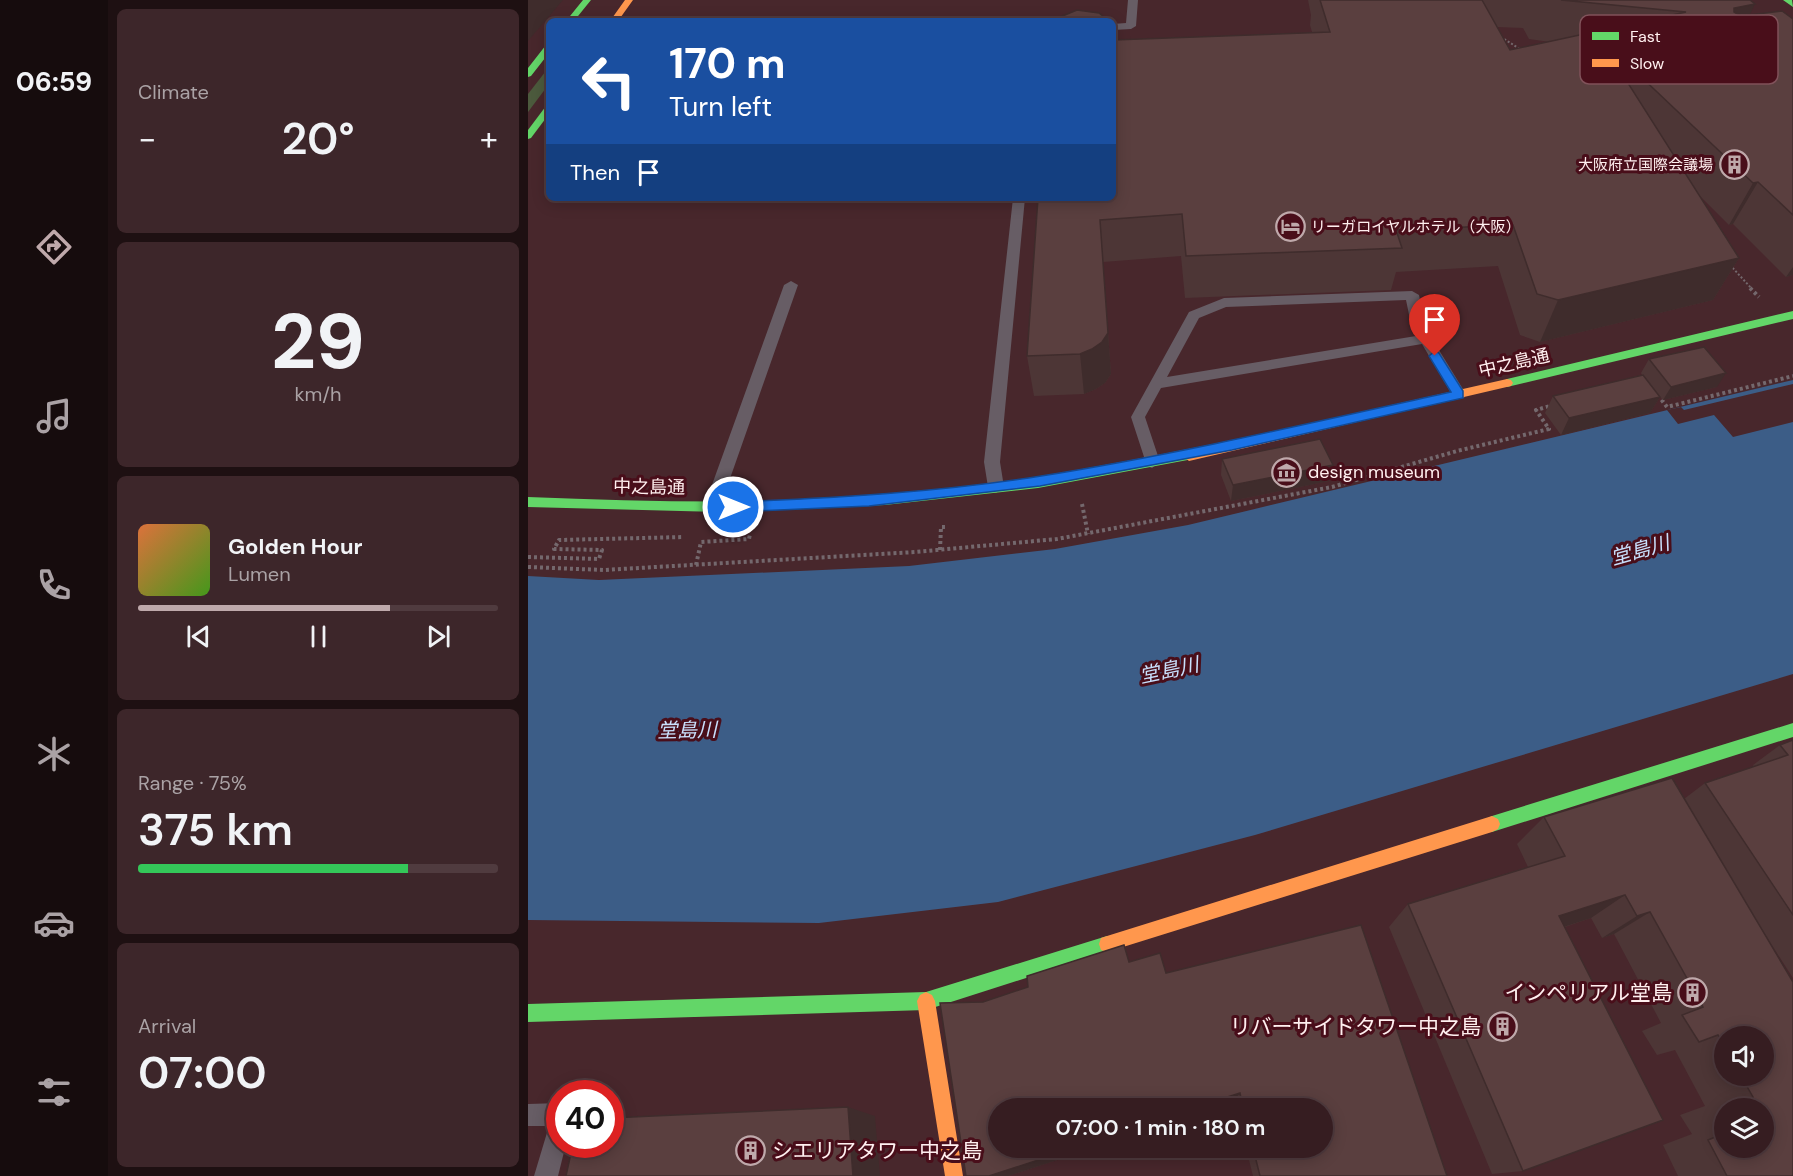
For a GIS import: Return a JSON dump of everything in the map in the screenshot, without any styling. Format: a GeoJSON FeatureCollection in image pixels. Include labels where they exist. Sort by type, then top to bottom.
{"type":"FeatureCollection","features":[{"type":"Feature","properties":{"kind":"street"},"geometry":{"type":"LineString","coordinates":[[572,18],[587,0]]}},
{"type":"Feature","properties":{"kind":"street"},"geometry":{"type":"LineString","coordinates":[[616,18],[629,0]]}},
{"type":"Feature","properties":{"kind":"street"},"geometry":{"type":"LineString","coordinates":[[1787,0],[1793,5]]}},
{"type":"Feature","properties":{"kind":"street"},"geometry":{"type":"LineString","coordinates":[[528,74],[546,51]]}},
{"type":"Feature","properties":{"kind":"street"},"geometry":{"type":"LineString","coordinates":[[528,136],[546,112]]}},
{"type":"Feature","properties":{"kind":"street","name":"中之島通"},"geometry":{"type":"LineString","coordinates":[[528,502],[712,507],[869,501],[996,487],[1152,462],[1459,394],[1793,315]]}},
{"type":"Feature","properties":{"kind":"street"},"geometry":{"type":"LineString","coordinates":[[528,1013],[926,1001],[1793,730]]}},
{"type":"Feature","properties":{"kind":"street"},"geometry":{"type":"LineString","coordinates":[[926,1001],[954,1176]]}},
{"type":"Feature","properties":{"kind":"lane"},"geometry":{"type":"LineString","coordinates":[[1116,27],[1131,26],[1133,0]]}},
{"type":"Feature","properties":{"kind":"lane"},"geometry":{"type":"LineString","coordinates":[[996,487],[992,462],[1019,201]]}},
{"type":"Feature","properties":{"kind":"lane"},"geometry":{"type":"LineString","coordinates":[[712,507],[791,285]]}},
{"type":"Feature","properties":{"kind":"lane"},"geometry":{"type":"LineString","coordinates":[[1152,462],[1138,417],[1194,315],[1224,303],[1412,295],[1422,334],[1459,394]]}},
{"type":"Feature","properties":{"kind":"lane"},"geometry":{"type":"LineString","coordinates":[[1158,379],[1422,334]]}},
{"type":"Feature","properties":{"kind":"lane"},"geometry":{"type":"LineString","coordinates":[[528,1115],[546,1114]]}},
{"type":"Feature","properties":{"kind":"lane"},"geometry":{"type":"LineString","coordinates":[[546,1176],[551,1158]]}},
{"type":"Feature","properties":{"kind":"path"},"geometry":{"type":"LineString","coordinates":[[1500,36],[1524,52]]}},
{"type":"Feature","properties":{"kind":"path"},"geometry":{"type":"LineString","coordinates":[[1729,264],[1759,297]]}},
{"type":"Feature","properties":{"kind":"path"},"geometry":{"type":"LineString","coordinates":[[1655,391],[1667,407],[1793,376]]}},
{"type":"Feature","properties":{"kind":"path"},"geometry":{"type":"LineString","coordinates":[[528,567],[604,570],[696,565],[940,550],[1089,534],[1332,487],[1457,451],[1549,429],[1536,410],[1558,404]]}},
{"type":"Feature","properties":{"kind":"path"},"geometry":{"type":"LineString","coordinates":[[1088,503],[1080,505],[1089,534]]}},
{"type":"Feature","properties":{"kind":"path"},"geometry":{"type":"LineString","coordinates":[[940,550],[941,527],[945,527]]}},
{"type":"Feature","properties":{"kind":"path"},"geometry":{"type":"LineString","coordinates":[[528,557],[599,559],[602,550],[554,549],[559,540],[639,540],[692,536]]}},
{"type":"Feature","properties":{"kind":"path"},"geometry":{"type":"LineString","coordinates":[[696,565],[701,542],[749,539]]}},
{"type":"Feature","properties":{"kind":"green space"},"geometry":{"type":"Polygon","coordinates":[[[546,71],[546,88],[528,112],[528,94],[546,71]]]}},
{"type":"Feature","properties":{"kind":"water","name":"堂島川"},"geometry":{"type":"Polygon","coordinates":[[[1793,380],[1793,674],[1255,835],[998,902],[819,923],[528,920],[528,576],[599,580],[909,566],[1055,549],[1188,525],[1793,380]]]}},
{"type":"Feature","properties":{"kind":"pier"},"geometry":{"type":"Polygon","coordinates":[[[1793,384],[1793,422],[1733,437],[1714,415],[1678,424],[1667,410],[1681,407],[1684,410],[1793,384]]]}},
{"type":"Feature","properties":{"kind":"building"},"geometry":{"type":"Polygon","coordinates":[[[1320,0],[1482,0],[1510,50],[1580,35],[1580,84],[1629,84],[1739,258],[1558,300],[1537,294],[1513,225],[1396,230],[1402,248],[1186,256],[1182,214],[1100,220],[1108,333],[1102,342],[1080,354],[1027,356],[1038,201],[1116,201],[1116,40],[1330,32],[1320,0]]]}},
{"type":"Feature","properties":{"kind":"building"},"geometry":{"type":"Polygon","coordinates":[[[1561,0],[1750,0],[1755,4],[1734,8],[1734,12],[1739,15],[1672,15],[1686,12],[1561,0]]]}},
{"type":"Feature","properties":{"kind":"building"},"geometry":{"type":"Polygon","coordinates":[[[1077,10],[1099,13],[1105,18],[1059,18],[1077,10]]]}},
{"type":"Feature","properties":{"kind":"building"},"geometry":{"type":"Polygon","coordinates":[[[1782,11],[1793,19],[1793,215],[1758,182],[1753,183],[1649,84],[1778,84],[1778,15],[1749,15],[1782,11]]]}},
{"type":"Feature","properties":{"kind":"building"},"geometry":{"type":"Polygon","coordinates":[[[1704,347],[1726,373],[1671,387],[1649,359],[1704,347]]]}},
{"type":"Feature","properties":{"kind":"building"},"geometry":{"type":"Polygon","coordinates":[[[1643,375],[1660,397],[1569,418],[1553,396],[1643,375]]]}},
{"type":"Feature","properties":{"kind":"building"},"geometry":{"type":"Polygon","coordinates":[[[1320,439],[1333,465],[1233,485],[1222,459],[1320,439]]]}},
{"type":"Feature","properties":{"kind":"building"},"geometry":{"type":"Polygon","coordinates":[[[1793,740],[1793,915],[1705,783],[1788,755],[1780,745],[1793,740]]]}},
{"type":"Feature","properties":{"kind":"building"},"geometry":{"type":"Polygon","coordinates":[[[1672,778],[1793,982],[1793,1176],[1727,1176],[1718,1158],[1774,1158],[1774,1098],[1750,1098],[1753,1097],[1747,1086],[1774,1086],[1774,1026],[1714,1026],[1714,1036],[1699,1042],[1682,1015],[1703,1007],[1650,912],[1637,916],[1625,895],[1559,916],[1663,1120],[1523,1171],[1408,904],[1565,856],[1544,817],[1672,778]]]}},
{"type":"Feature","properties":{"kind":"building"},"geometry":{"type":"Polygon","coordinates":[[[1361,925],[1447,1176],[1260,1176],[1256,1158],[1333,1158],[1333,1098],[1241,1098],[1240,1093],[1224,1098],[988,1098],[988,1158],[1044,1158],[989,1176],[966,1176],[940,1003],[983,1002],[1028,987],[1027,976],[1124,945],[1129,962],[1160,953],[1166,973],[1361,925]]]}},
{"type":"Feature","properties":{"kind":"building","name":"シエリアタワー中之島"},"geometry":{"type":"Polygon","coordinates":[[[848,1107],[853,1176],[566,1176],[570,1158],[624,1158],[624,1117],[848,1107]]]}},
{"type":"Feature","properties":{"kind":"building"},"geometry":{"type":"Polygon","coordinates":[[[1714,1138],[1714,1151],[1708,1140],[1714,1138]]]}},
{"type":"Feature","properties":{"kind":"traffic: fast"},"geometry":{"type":"LineString","coordinates":[[572,18],[587,0]]}},
{"type":"Feature","properties":{"kind":"traffic: fast"},"geometry":{"type":"LineString","coordinates":[[1787,0],[1793,5]]}},
{"type":"Feature","properties":{"kind":"traffic: fast"},"geometry":{"type":"LineString","coordinates":[[528,74],[546,51]]}},
{"type":"Feature","properties":{"kind":"traffic: fast"},"geometry":{"type":"LineString","coordinates":[[528,136],[546,112]]}},
{"type":"Feature","properties":{"kind":"traffic: fast"},"geometry":{"type":"LineString","coordinates":[[1507,383],[1793,315]]}},
{"type":"Feature","properties":{"kind":"traffic: fast"},"geometry":{"type":"LineString","coordinates":[[528,502],[719,507],[834,504],[987,490],[1089,475],[1189,456]]}},
{"type":"Feature","properties":{"kind":"traffic: fast"},"geometry":{"type":"LineString","coordinates":[[1492,824],[1793,730]]}},
{"type":"Feature","properties":{"kind":"traffic: fast"},"geometry":{"type":"LineString","coordinates":[[528,1013],[926,1001],[1107,944]]}},
{"type":"Feature","properties":{"kind":"traffic: slow"},"geometry":{"type":"LineString","coordinates":[[616,18],[629,0]]}},
{"type":"Feature","properties":{"kind":"traffic: slow"},"geometry":{"type":"LineString","coordinates":[[1189,456],[1507,383]]}},
{"type":"Feature","properties":{"kind":"traffic: slow"},"geometry":{"type":"LineString","coordinates":[[1107,944],[1492,824]]}},
{"type":"Feature","properties":{"kind":"traffic: slow"},"geometry":{"type":"LineString","coordinates":[[926,1001],[954,1176]]}},
{"type":"Feature","properties":{"kind":"place","name":"大阪府立国際会議場"},"geometry":{"type":"Point","coordinates":[1734,165]}},
{"type":"Feature","properties":{"kind":"place","name":"リーガロイヤルホテル（大阪）"},"geometry":{"type":"Point","coordinates":[1290,227]}},
{"type":"Feature","properties":{"kind":"place","name":"design museum"},"geometry":{"type":"Point","coordinates":[1287,472]}},
{"type":"Feature","properties":{"kind":"place","name":"インペリアル堂島"},"geometry":{"type":"Point","coordinates":[1693,993]}},
{"type":"Feature","properties":{"kind":"place","name":"リバーサイドタワー中之島"},"geometry":{"type":"Point","coordinates":[1502,1027]}},
{"type":"Feature","properties":{"kind":"place","name":"シエリアタワー中之島"},"geometry":{"type":"Point","coordinates":[751,1151]}},
{"type":"Feature","properties":{"kind":"route"},"geometry":{"type":"LineString","coordinates":[[733,507],[774,507],[869,501],[982,489],[1152,462],[1310,429],[1459,394],[1435,356]]}}]}
